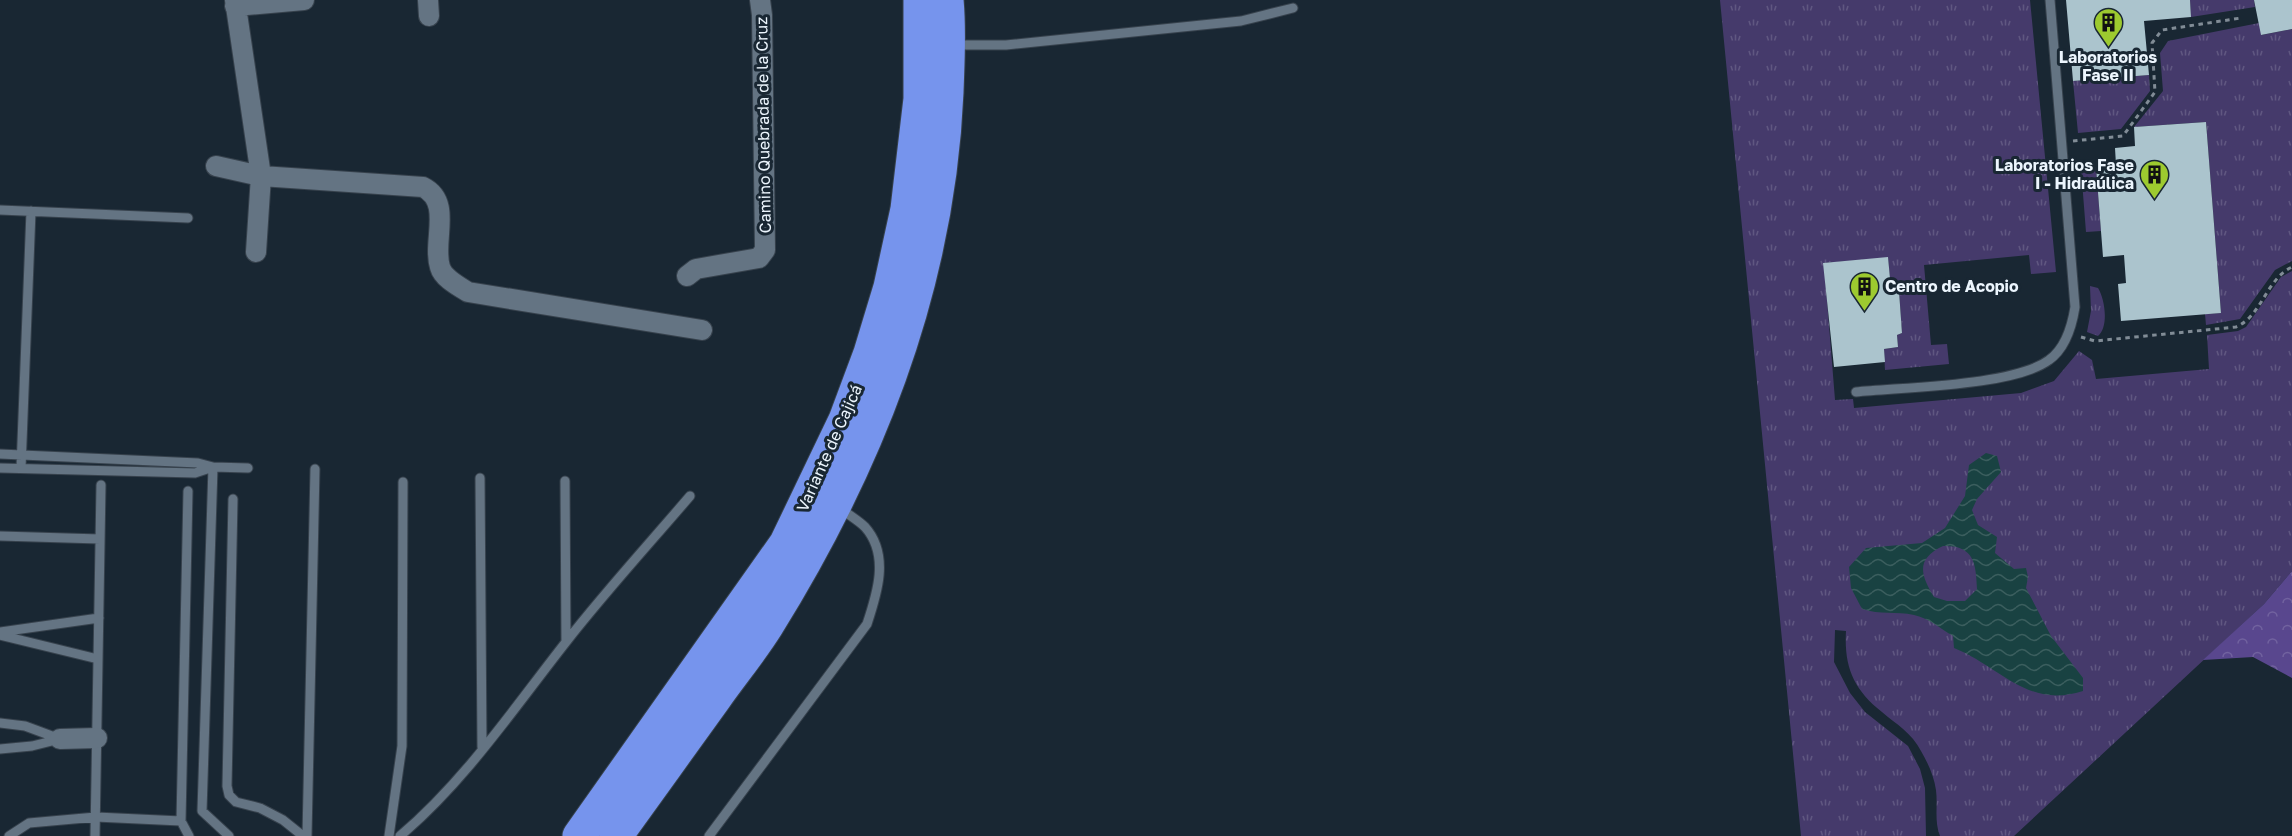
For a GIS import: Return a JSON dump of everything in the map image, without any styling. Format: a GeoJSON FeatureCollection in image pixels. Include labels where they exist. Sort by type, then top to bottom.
{"type":"FeatureCollection","features":[{"type":"Feature","properties":{"kind":"highway","name":"Variante de Cajicá"},"geometry":{"type":"LineString","coordinates":[[579,836],[786,543],[845,420],[870,353],[890,287],[907,209],[920,99],[921,0]]}},
{"type":"Feature","properties":{"kind":"highway","name":"Variante de Cajicá"},"geometry":{"type":"LineString","coordinates":[[616,836],[767,626],[836,505],[865,445],[895,369],[933,225],[945,134],[949,44],[947,0]]}},
{"type":"Feature","properties":{"kind":"street"},"geometry":{"type":"LineString","coordinates":[[256,252],[261,176],[235,3],[304,0]]}},
{"type":"Feature","properties":{"kind":"street","name":"Camino Quebrada de la Cruz"},"geometry":{"type":"LineString","coordinates":[[687,276],[696,269],[759,258],[765,250],[760,0]]}},
{"type":"Feature","properties":{"kind":"street"},"geometry":{"type":"LineString","coordinates":[[216,166],[261,176],[423,187],[432,191],[439,205],[440,267],[448,278],[468,292],[702,330]]}},
{"type":"Feature","properties":{"kind":"street"},"geometry":{"type":"LineString","coordinates":[[60,739],[97,738]]}},
{"type":"Feature","properties":{"kind":"lane"},"geometry":{"type":"LineString","coordinates":[[1856,392],[1995,379],[2028,372],[2051,359],[2071,328],[2074,307],[2050,0]]}},
{"type":"Feature","properties":{"kind":"lane"},"geometry":{"type":"LineString","coordinates":[[949,44],[1006,45],[1241,21],[1293,8]]}},
{"type":"Feature","properties":{"kind":"lane"},"geometry":{"type":"LineString","coordinates":[[0,210],[188,218]]}},
{"type":"Feature","properties":{"kind":"lane"},"geometry":{"type":"LineString","coordinates":[[21,468],[31,211]]}},
{"type":"Feature","properties":{"kind":"lane"},"geometry":{"type":"LineString","coordinates":[[0,454],[198,463],[213,467],[248,468]]}},
{"type":"Feature","properties":{"kind":"lane"},"geometry":{"type":"LineString","coordinates":[[0,468],[195,473],[213,467]]}},
{"type":"Feature","properties":{"kind":"lane"},"geometry":{"type":"LineString","coordinates":[[213,467],[202,811],[229,836]]}},
{"type":"Feature","properties":{"kind":"lane"},"geometry":{"type":"LineString","coordinates":[[305,836],[315,469]]}},
{"type":"Feature","properties":{"kind":"lane"},"geometry":{"type":"LineString","coordinates":[[480,478],[482,747]]}},
{"type":"Feature","properties":{"kind":"lane"},"geometry":{"type":"LineString","coordinates":[[389,836],[402,746],[403,482]]}},
{"type":"Feature","properties":{"kind":"lane"},"geometry":{"type":"LineString","coordinates":[[565,482],[566,641]]}},
{"type":"Feature","properties":{"kind":"lane"},"geometry":{"type":"LineString","coordinates":[[95,836],[101,484]]}},
{"type":"Feature","properties":{"kind":"lane"},"geometry":{"type":"LineString","coordinates":[[188,491],[181,821],[189,836]]}},
{"type":"Feature","properties":{"kind":"lane"},"geometry":{"type":"LineString","coordinates":[[400,836],[429,811],[566,641],[690,496]]}},
{"type":"Feature","properties":{"kind":"lane"},"geometry":{"type":"LineString","coordinates":[[233,498],[227,786],[229,795],[236,802],[260,808],[283,820],[305,836]]}},
{"type":"Feature","properties":{"kind":"lane"},"geometry":{"type":"LineString","coordinates":[[709,836],[867,624],[879,588],[877,547],[865,528],[836,505]]}},
{"type":"Feature","properties":{"kind":"lane"},"geometry":{"type":"LineString","coordinates":[[0,536],[100,539]]}},
{"type":"Feature","properties":{"kind":"lane"},"geometry":{"type":"LineString","coordinates":[[0,633],[99,618]]}},
{"type":"Feature","properties":{"kind":"lane"},"geometry":{"type":"LineString","coordinates":[[0,633],[98,659]]}},
{"type":"Feature","properties":{"kind":"lane"},"geometry":{"type":"LineString","coordinates":[[0,723],[25,726],[60,739]]}},
{"type":"Feature","properties":{"kind":"lane"},"geometry":{"type":"LineString","coordinates":[[0,749],[32,746],[60,739]]}},
{"type":"Feature","properties":{"kind":"lane"},"geometry":{"type":"LineString","coordinates":[[0,835],[9,836],[29,823],[96,817],[181,821]]}},
{"type":"Feature","properties":{"kind":"path"},"geometry":{"type":"LineString","coordinates":[[2073,141],[2123,136],[2155,92],[2152,43],[2163,30],[2241,18]]}},
{"type":"Feature","properties":{"kind":"path"},"geometry":{"type":"LineString","coordinates":[[2080,337],[2094,341],[2236,327],[2249,317],[2276,277],[2292,267]]}},
{"type":"Feature","properties":{"kind":"green space"},"geometry":{"type":"Polygon","coordinates":[[[1720,0],[2030,0],[2056,272],[2031,274],[2029,255],[1924,265],[1931,345],[1947,344],[1949,364],[1885,370],[1884,349],[1898,347],[1897,335],[1902,333],[1899,291],[1891,289],[1888,258],[1824,263],[1835,400],[1853,399],[1854,408],[2021,393],[2054,381],[2079,351],[2092,360],[2096,379],[2209,369],[2207,335],[2238,331],[2246,327],[2281,277],[2292,271],[2292,571],[2264,604],[2014,836],[1940,836],[1937,825],[1935,785],[1926,760],[1913,739],[1872,703],[1857,685],[1849,666],[1846,631],[1835,630],[1834,662],[1850,693],[1865,712],[1908,746],[1920,769],[1925,788],[1926,836],[1801,836],[1720,0]]]}},
{"type":"Feature","properties":{"kind":"green space"},"geometry":{"type":"Polygon","coordinates":[[[2190,0],[2254,0],[2255,7],[2191,17],[2190,0]]]}},
{"type":"Feature","properties":{"kind":"green space"},"geometry":{"type":"Polygon","coordinates":[[[2259,23],[2262,35],[2292,29],[2292,261],[2275,270],[2240,319],[2206,325],[2205,314],[2221,313],[2206,122],[2134,127],[2163,91],[2160,53],[2168,41],[2259,23]]]}},
{"type":"Feature","properties":{"kind":"green space"},"geometry":{"type":"Polygon","coordinates":[[[2149,75],[2150,91],[2121,129],[2078,133],[2073,81],[2149,75]]]}},
{"type":"Feature","properties":{"kind":"green space"},"geometry":{"type":"Polygon","coordinates":[[[2096,167],[2101,231],[2086,232],[2081,168],[2096,167]]]}},
{"type":"Feature","properties":{"kind":"green space"},"geometry":{"type":"Polygon","coordinates":[[[2090,286],[2098,288],[2104,306],[2104,326],[2098,336],[2087,332],[2091,311],[2090,286]]]}},
{"type":"Feature","properties":{"kind":"green space"},"geometry":{"type":"Polygon","coordinates":[[[2292,571],[2292,678],[2253,657],[2203,660],[2264,604],[2292,571]]]}},
{"type":"Feature","properties":{"kind":"water"},"geometry":{"type":"Polygon","coordinates":[[[1986,453],[1997,456],[2001,472],[1977,499],[1972,510],[1978,525],[1997,537],[1995,553],[2014,569],[2026,568],[2028,577],[2026,588],[2051,636],[2083,678],[2083,691],[2063,695],[2046,695],[2030,690],[1954,648],[1953,636],[1924,619],[1914,615],[1862,609],[1851,588],[1849,567],[1866,548],[1922,543],[1945,528],[1965,496],[1969,465],[1986,453]],[[1943,546],[1928,556],[1923,568],[1924,574],[1934,597],[1947,601],[1965,601],[1977,589],[1976,571],[1967,552],[1953,546],[1943,546]]]}},
{"type":"Feature","properties":{"kind":"building","name":"Laboratorios Fase II"},"geometry":{"type":"Polygon","coordinates":[[[2066,0],[2190,0],[2191,17],[2144,21],[2149,75],[2073,81],[2066,0]]]}},
{"type":"Feature","properties":{"kind":"building"},"geometry":{"type":"Polygon","coordinates":[[[2254,0],[2292,0],[2292,29],[2261,35],[2254,0]]]}},
{"type":"Feature","properties":{"kind":"building","name":"Laboratorios Fase I - Hidraúlica"},"geometry":{"type":"Polygon","coordinates":[[[2206,122],[2221,313],[2121,321],[2118,284],[2126,283],[2124,255],[2103,257],[2096,167],[2116,165],[2115,148],[2135,146],[2134,127],[2206,122]]]}},
{"type":"Feature","properties":{"kind":"building","name":"Centro de Acopio"},"geometry":{"type":"Polygon","coordinates":[[[1888,257],[1891,289],[1899,291],[1902,333],[1897,335],[1898,347],[1884,349],[1885,362],[1834,367],[1823,263],[1888,257]]]}},
{"type":"Feature","properties":{"kind":"place","name":"Laboratorios Fase II"},"geometry":{"type":"Point","coordinates":[2108,48]}},
{"type":"Feature","properties":{"kind":"place","name":"Laboratorios Fase I - Hidraúlica"},"geometry":{"type":"Point","coordinates":[2155,200]}},
{"type":"Feature","properties":{"kind":"place","name":"Centro de Acopio"},"geometry":{"type":"Point","coordinates":[1864,312]}}]}
